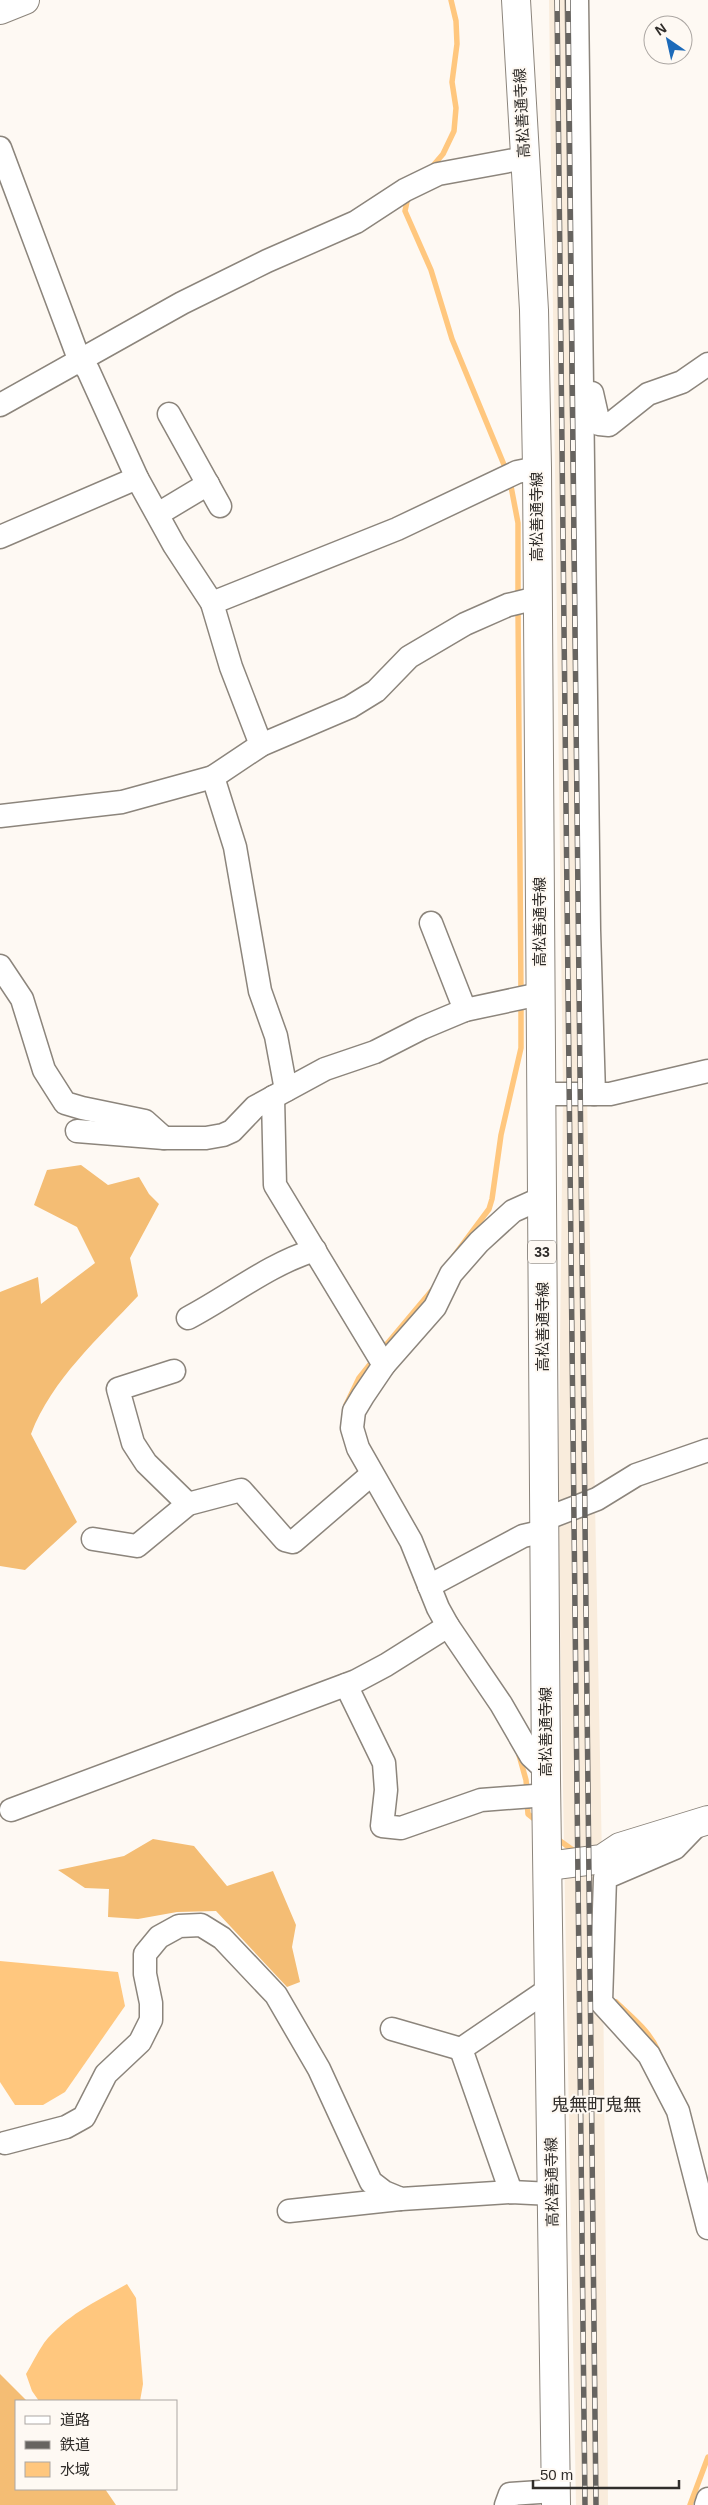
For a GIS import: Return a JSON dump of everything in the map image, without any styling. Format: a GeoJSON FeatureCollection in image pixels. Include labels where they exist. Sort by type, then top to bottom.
{"type":"FeatureCollection","features":[{"type":"Feature","properties":{"kind":"main road"},"geometry":{"type":"LineString","coordinates":[[0,10],[25,0]]}},
{"type":"Feature","properties":{"kind":"main road","name":"高松善通寺線"},"geometry":{"type":"LineString","coordinates":[[516,0],[534,310],[537,468],[546,1783],[555,2498]]}},
{"type":"Feature","properties":{"kind":"main road"},"geometry":{"type":"LineString","coordinates":[[548,1866],[602,1858],[620,1846],[704,1821]]}},
{"type":"Feature","properties":{"kind":"street"},"geometry":{"type":"LineString","coordinates":[[577,0],[589,930],[594,1094]]}},
{"type":"Feature","properties":{"kind":"street"},"geometry":{"type":"LineString","coordinates":[[0,148],[79,359],[88,370],[137,478],[212,603],[231,667],[261,745]]}},
{"type":"Feature","properties":{"kind":"street"},"geometry":{"type":"LineString","coordinates":[[0,405],[79,359],[267,261],[356,222],[405,190],[438,174],[525,158]]}},
{"type":"Feature","properties":{"kind":"street"},"geometry":{"type":"LineString","coordinates":[[582,372],[590,384],[599,424],[609,425],[648,394],[682,382],[708,364]]}},
{"type":"Feature","properties":{"kind":"street"},"geometry":{"type":"LineString","coordinates":[[169,414],[220,506]]}},
{"type":"Feature","properties":{"kind":"street"},"geometry":{"type":"LineString","coordinates":[[212,603],[397,529],[517,472],[537,468]]}},
{"type":"Feature","properties":{"kind":"street"},"geometry":{"type":"LineString","coordinates":[[0,537],[137,478]]}},
{"type":"Feature","properties":{"kind":"street"},"geometry":{"type":"LineString","coordinates":[[158,514],[208,484]]}},
{"type":"Feature","properties":{"kind":"street"},"geometry":{"type":"LineString","coordinates":[[0,816],[122,802],[213,777],[261,745],[350,707],[376,691],[409,657],[465,624],[508,605],[537,598]]}},
{"type":"Feature","properties":{"kind":"street"},"geometry":{"type":"LineString","coordinates":[[213,777],[235,847],[260,991],[276,1036],[280,1094],[275,1185],[384,1365]]}},
{"type":"Feature","properties":{"kind":"street"},"geometry":{"type":"LineString","coordinates":[[431,923],[465,1010]]}},
{"type":"Feature","properties":{"kind":"street"},"geometry":{"type":"LineString","coordinates":[[0,966],[22,999],[44,1070],[66,1103],[145,1121],[164,1138]]}},
{"type":"Feature","properties":{"kind":"street"},"geometry":{"type":"LineString","coordinates":[[77,1132],[164,1138],[206,1138],[223,1135],[232,1131],[255,1107],[325,1069],[375,1052],[422,1028],[465,1010],[540,994]]}},
{"type":"Feature","properties":{"kind":"street"},"geometry":{"type":"LineString","coordinates":[[542,1094],[610,1094],[708,1071]]}},
{"type":"Feature","properties":{"kind":"street"},"geometry":{"type":"LineString","coordinates":[[346,1685],[384,1763],[386,1790],[382,1826],[401,1828],[481,1800],[546,1783],[501,1704],[448,1626],[411,1541],[358,1448],[352,1428],[354,1411],[384,1365],[435,1307],[451,1274],[479,1242],[513,1211],[542,1198]]}},
{"type":"Feature","properties":{"kind":"street"},"geometry":{"type":"LineString","coordinates":[[188,1318],[291,1257],[315,1250]]}},
{"type":"Feature","properties":{"kind":"street"},"geometry":{"type":"LineString","coordinates":[[174,1371],[118,1389],[133,1443],[146,1463],[188,1504]]}},
{"type":"Feature","properties":{"kind":"street"},"geometry":{"type":"LineString","coordinates":[[429,1586],[596,1499],[636,1474],[708,1450]]}},
{"type":"Feature","properties":{"kind":"street"},"geometry":{"type":"LineString","coordinates":[[93,1538],[137,1546],[188,1504],[241,1490],[285,1540],[293,1542],[372,1474]]}},
{"type":"Feature","properties":{"kind":"street"},"geometry":{"type":"LineString","coordinates":[[11,1810],[346,1685],[386,1665],[448,1626]]}},
{"type":"Feature","properties":{"kind":"street"},"geometry":{"type":"LineString","coordinates":[[704,1821],[675,1848],[605,1878],[601,2002],[649,2055],[678,2111],[708,2228]]}},
{"type":"Feature","properties":{"kind":"street"},"geometry":{"type":"LineString","coordinates":[[5,2143],[66,2127],[84,2116],[106,2074],[140,2042],[151,2020],[151,2003],[144,1974],[145,1954],[159,1937],[179,1926],[201,1925],[222,1938],[276,1995],[319,2069],[371,2182],[384,2192],[402,2199]]}},
{"type":"Feature","properties":{"kind":"street"},"geometry":{"type":"LineString","coordinates":[[461,2049],[549,1988]]}},
{"type":"Feature","properties":{"kind":"street"},"geometry":{"type":"LineString","coordinates":[[392,2029],[461,2049]]}},
{"type":"Feature","properties":{"kind":"street"},"geometry":{"type":"LineString","coordinates":[[461,2049],[511,2192]]}},
{"type":"Feature","properties":{"kind":"street"},"geometry":{"type":"LineString","coordinates":[[289,2211],[402,2199],[511,2192],[552,2194]]}},
{"type":"Feature","properties":{"kind":"street"},"geometry":{"type":"LineString","coordinates":[[506,2505],[510,2494],[555,2498]]}},
{"type":"Feature","properties":{"kind":"street"},"geometry":{"type":"LineString","coordinates":[[706,2505],[708,2499]]}},
{"type":"Feature","properties":{"kind":"shaded area"},"geometry":{"type":"Polygon","coordinates":[[[549,0],[574,0],[587,1094],[602,1859],[608,2505],[576,2505],[558,1514],[563,1094],[549,0]]]}},
{"type":"Feature","properties":{"kind":"shaded area"},"geometry":{"type":"Polygon","coordinates":[[[81,1165],[108,1185],[139,1177],[149,1194],[159,1204],[130,1258],[138,1296],[64,1377],[40,1414],[31,1434],[77,1522],[25,1570],[0,1566],[0,1292],[38,1277],[41,1304],[95,1263],[77,1227],[34,1205],[47,1170],[81,1165]]]}},
{"type":"Feature","properties":{"kind":"shaded area"},"geometry":{"type":"Polygon","coordinates":[[[153,1839],[194,1846],[227,1886],[273,1871],[296,1925],[292,1947],[300,1982],[287,1987],[216,1911],[177,1912],[138,1919],[108,1917],[109,1889],[85,1888],[58,1870],[124,1856],[153,1839]]]}},
{"type":"Feature","properties":{"kind":"shaded area"},"geometry":{"type":"Polygon","coordinates":[[[0,2374],[26,2400],[15,2400],[15,2490],[106,2490],[116,2505],[0,2505],[0,2374]]]}},
{"type":"Feature","properties":{"kind":"water"},"geometry":{"type":"Polygon","coordinates":[[[0,1961],[118,1972],[125,2006],[65,2092],[43,2105],[15,2105],[0,2082],[0,1961]]]}},
{"type":"Feature","properties":{"kind":"water"},"geometry":{"type":"Polygon","coordinates":[[[127,2284],[136,2298],[143,2384],[140,2400],[38,2400],[32,2391],[26,2374],[44,2343],[53,2333],[62,2324],[93,2303],[127,2284]]]}},
{"type":"Feature","properties":{"kind":"waterway"},"geometry":{"type":"LineString","coordinates":[[431,168],[443,154],[454,131],[456,108],[452,82],[457,44],[456,21],[451,0]]}},
{"type":"Feature","properties":{"kind":"waterway"},"geometry":{"type":"LineString","coordinates":[[408,197],[405,211],[431,270],[452,339],[507,472]]}},
{"type":"Feature","properties":{"kind":"waterway"},"geometry":{"type":"LineString","coordinates":[[510,481],[518,523],[518,599]]}},
{"type":"Feature","properties":{"kind":"waterway"},"geometry":{"type":"LineString","coordinates":[[518,608],[521,994]]}},
{"type":"Feature","properties":{"kind":"waterway"},"geometry":{"type":"LineString","coordinates":[[454,1256],[489,1209],[492,1199],[501,1135],[521,1048],[521,1003]]}},
{"type":"Feature","properties":{"kind":"waterway"},"geometry":{"type":"LineString","coordinates":[[381,1351],[433,1289]]}},
{"type":"Feature","properties":{"kind":"waterway"},"geometry":{"type":"LineString","coordinates":[[346,1405],[359,1378],[375,1358]]}},
{"type":"Feature","properties":{"kind":"waterway"},"geometry":{"type":"LineString","coordinates":[[519,1755],[526,1780],[527,1792]]}},
{"type":"Feature","properties":{"kind":"waterway"},"geometry":{"type":"LineString","coordinates":[[527,1801],[528,1814],[538,1822]]}},
{"type":"Feature","properties":{"kind":"waterway"},"geometry":{"type":"LineString","coordinates":[[556,1838],[577,1853]]}},
{"type":"Feature","properties":{"kind":"waterway"},"geometry":{"type":"LineString","coordinates":[[616,2002],[645,2031],[658,2051]]}},
{"type":"Feature","properties":{"kind":"waterway"},"geometry":{"type":"LineString","coordinates":[[690,2505],[708,2457]]}},
{"type":"Feature","properties":{"kind":"railway"},"geometry":{"type":"LineString","coordinates":[[557,0],[585,2505]]}},
{"type":"Feature","properties":{"kind":"railway"},"geometry":{"type":"LineString","coordinates":[[568,0],[596,2505]]}},
{"type":"Feature","properties":{"kind":"district","name":"鬼無町鬼無"},"geometry":{"type":"Point","coordinates":[596,2105]}}]}
